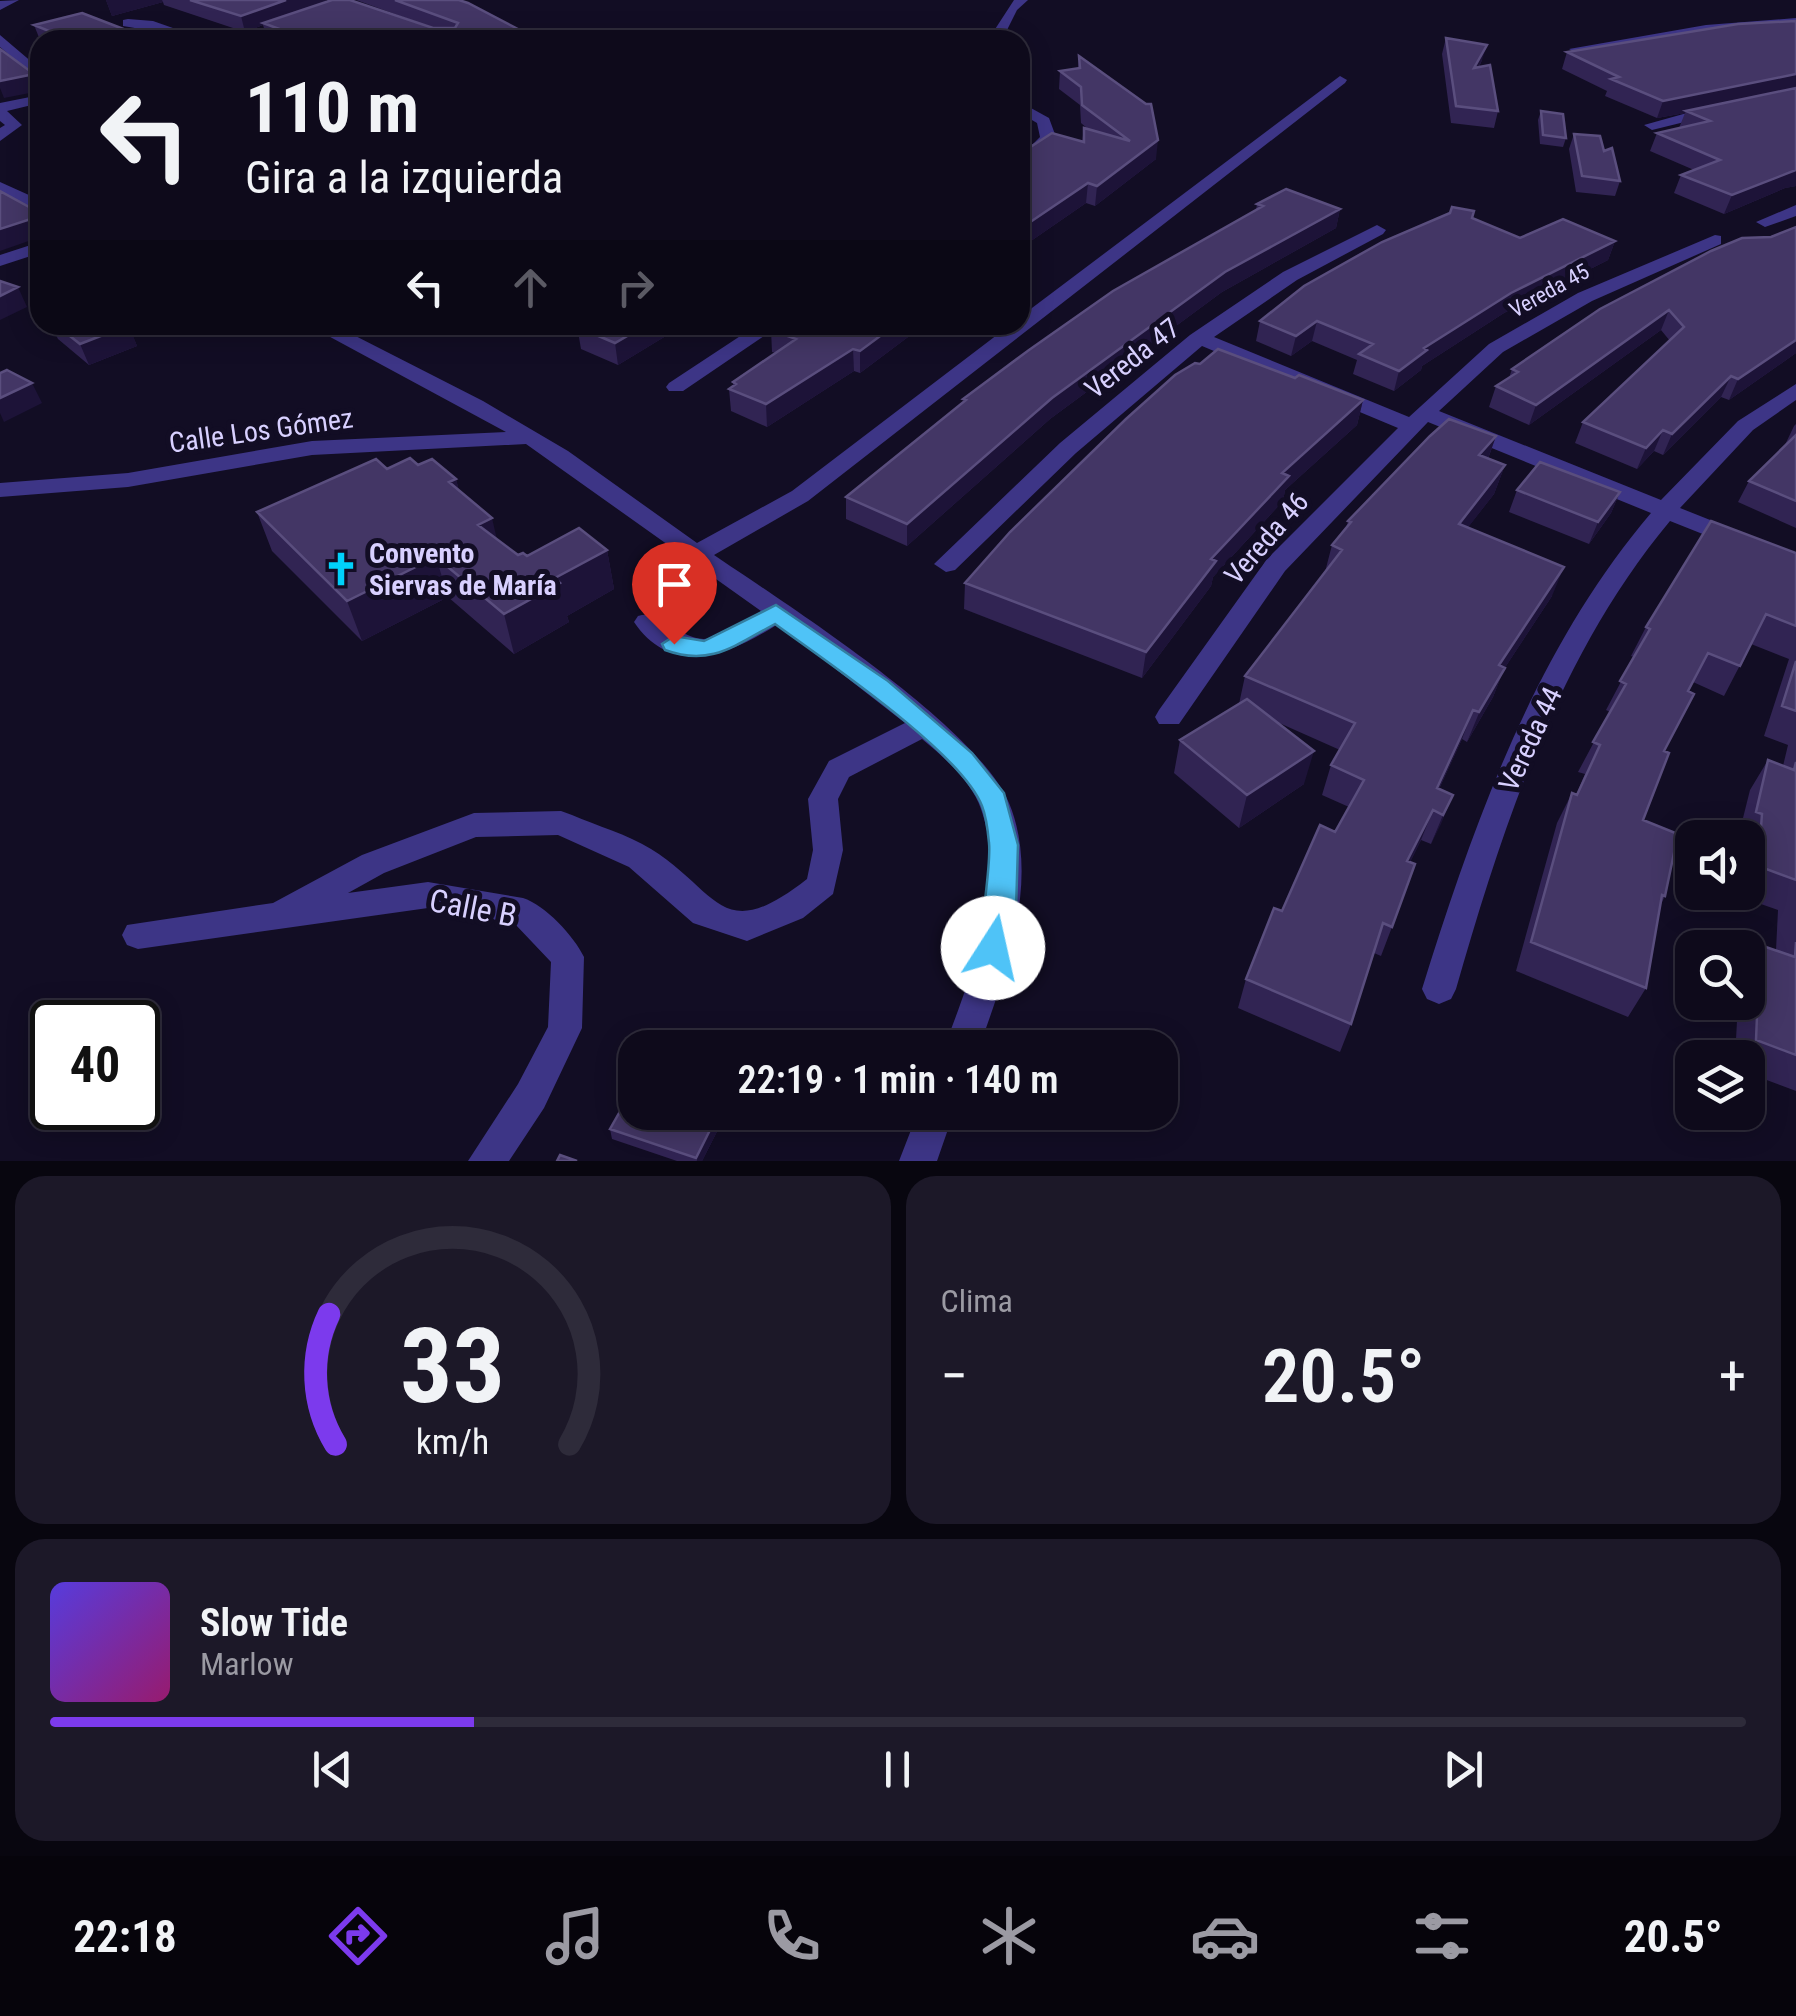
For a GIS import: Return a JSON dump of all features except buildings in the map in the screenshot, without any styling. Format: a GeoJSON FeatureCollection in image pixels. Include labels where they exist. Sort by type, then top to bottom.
{"type":"FeatureCollection","features":[{"type":"Feature","properties":{"kind":"street"},"geometry":{"type":"LineString","coordinates":[[0,6],[13,0]]}},
{"type":"Feature","properties":{"kind":"street"},"geometry":{"type":"LineString","coordinates":[[1001,30],[1012,8],[1022,0]]}},
{"type":"Feature","properties":{"kind":"street"},"geometry":{"type":"LineString","coordinates":[[269,30],[339,2],[422,30]]}},
{"type":"Feature","properties":{"kind":"street"},"geometry":{"type":"LineString","coordinates":[[1576,49],[1706,29],[1796,22]]}},
{"type":"Feature","properties":{"kind":"street"},"geometry":{"type":"LineString","coordinates":[[128,23],[174,30]]}},
{"type":"Feature","properties":{"kind":"street"},"geometry":{"type":"LineString","coordinates":[[0,39],[30,67]]}},
{"type":"Feature","properties":{"kind":"street"},"geometry":{"type":"LineString","coordinates":[[1030,319],[1340,80]]}},
{"type":"Feature","properties":{"kind":"street"},"geometry":{"type":"LineString","coordinates":[[14,125],[0,110],[30,102]]}},
{"type":"Feature","properties":{"kind":"street"},"geometry":{"type":"LineString","coordinates":[[1652,126],[1730,108]]}},
{"type":"Feature","properties":{"kind":"street"},"geometry":{"type":"LineString","coordinates":[[1030,113],[1044,121],[1048,136],[1030,157]]}},
{"type":"Feature","properties":{"kind":"street"},"geometry":{"type":"LineString","coordinates":[[0,136],[30,119]]}},
{"type":"Feature","properties":{"kind":"street"},"geometry":{"type":"LineString","coordinates":[[0,187],[30,202]]}},
{"type":"Feature","properties":{"kind":"street"},"geometry":{"type":"LineString","coordinates":[[1764,222],[1796,210]]}},
{"type":"Feature","properties":{"kind":"street","name":"Vereda 47"},"geometry":{"type":"LineString","coordinates":[[946,564],[1074,439],[1200,338],[1290,276],[1378,230]]}},
{"type":"Feature","properties":{"kind":"street","name":"Vereda 45"},"geometry":{"type":"LineString","coordinates":[[1418,419],[1496,348],[1585,297],[1716,240]]}},
{"type":"Feature","properties":{"kind":"street"},"geometry":{"type":"LineString","coordinates":[[0,261],[30,250]]}},
{"type":"Feature","properties":{"kind":"street"},"geometry":{"type":"LineString","coordinates":[[347,335],[530,436],[880,687],[962,760],[994,801],[1004,845],[1002,910],[985,985],[968,1030]]}},
{"type":"Feature","properties":{"kind":"street"},"geometry":{"type":"LineString","coordinates":[[676,387],[755,335]]}},
{"type":"Feature","properties":{"kind":"street"},"geometry":{"type":"LineString","coordinates":[[696,554],[800,496],[1009,335]]}},
{"type":"Feature","properties":{"kind":"street"},"geometry":{"type":"LineString","coordinates":[[1200,338],[1666,510],[1796,563]]}},
{"type":"Feature","properties":{"kind":"street","name":"Vereda 44"},"geometry":{"type":"LineString","coordinates":[[1439,989],[1491,822],[1576,640],[1666,510],[1718,454],[1796,390]]}},
{"type":"Feature","properties":{"kind":"street","name":"Vereda 46"},"geometry":{"type":"LineString","coordinates":[[1170,716],[1276,565],[1418,419]]}},
{"type":"Feature","properties":{"kind":"street","name":"Calle Los Gómez"},"geometry":{"type":"LineString","coordinates":[[0,490],[128,480],[312,448],[530,436]]}},
{"type":"Feature","properties":{"kind":"street"},"geometry":{"type":"LineString","coordinates":[[647,622],[674,644],[690,650],[730,640],[776,613]]}},
{"type":"Feature","properties":{"kind":"street"},"geometry":{"type":"LineString","coordinates":[[278,916],[373,864],[474,825],[560,823],[640,858],[704,914],[747,928],[792,908],[822,884],[828,850],[823,799],[839,769],[923,726]]}},
{"type":"Feature","properties":{"kind":"street","name":"Calle B"},"geometry":{"type":"LineString","coordinates":[[138,935],[428,895],[523,911],[568,958],[565,1028],[531,1096],[487,1161]]}},
{"type":"Feature","properties":{"kind":"street"},"geometry":{"type":"LineString","coordinates":[[918,1161],[929,1130]]}},
{"type":"Feature","properties":{"kind":"place","name":"Convento Siervas de María"},"geometry":{"type":"Point","coordinates":[341,569]}},
{"type":"Feature","properties":{"kind":"route"},"geometry":{"type":"LineString","coordinates":[[674,644],[690,650],[708,648],[744,634],[776,613],[880,687],[962,760],[994,801],[1004,845],[1002,910],[993,948]]}}]}
